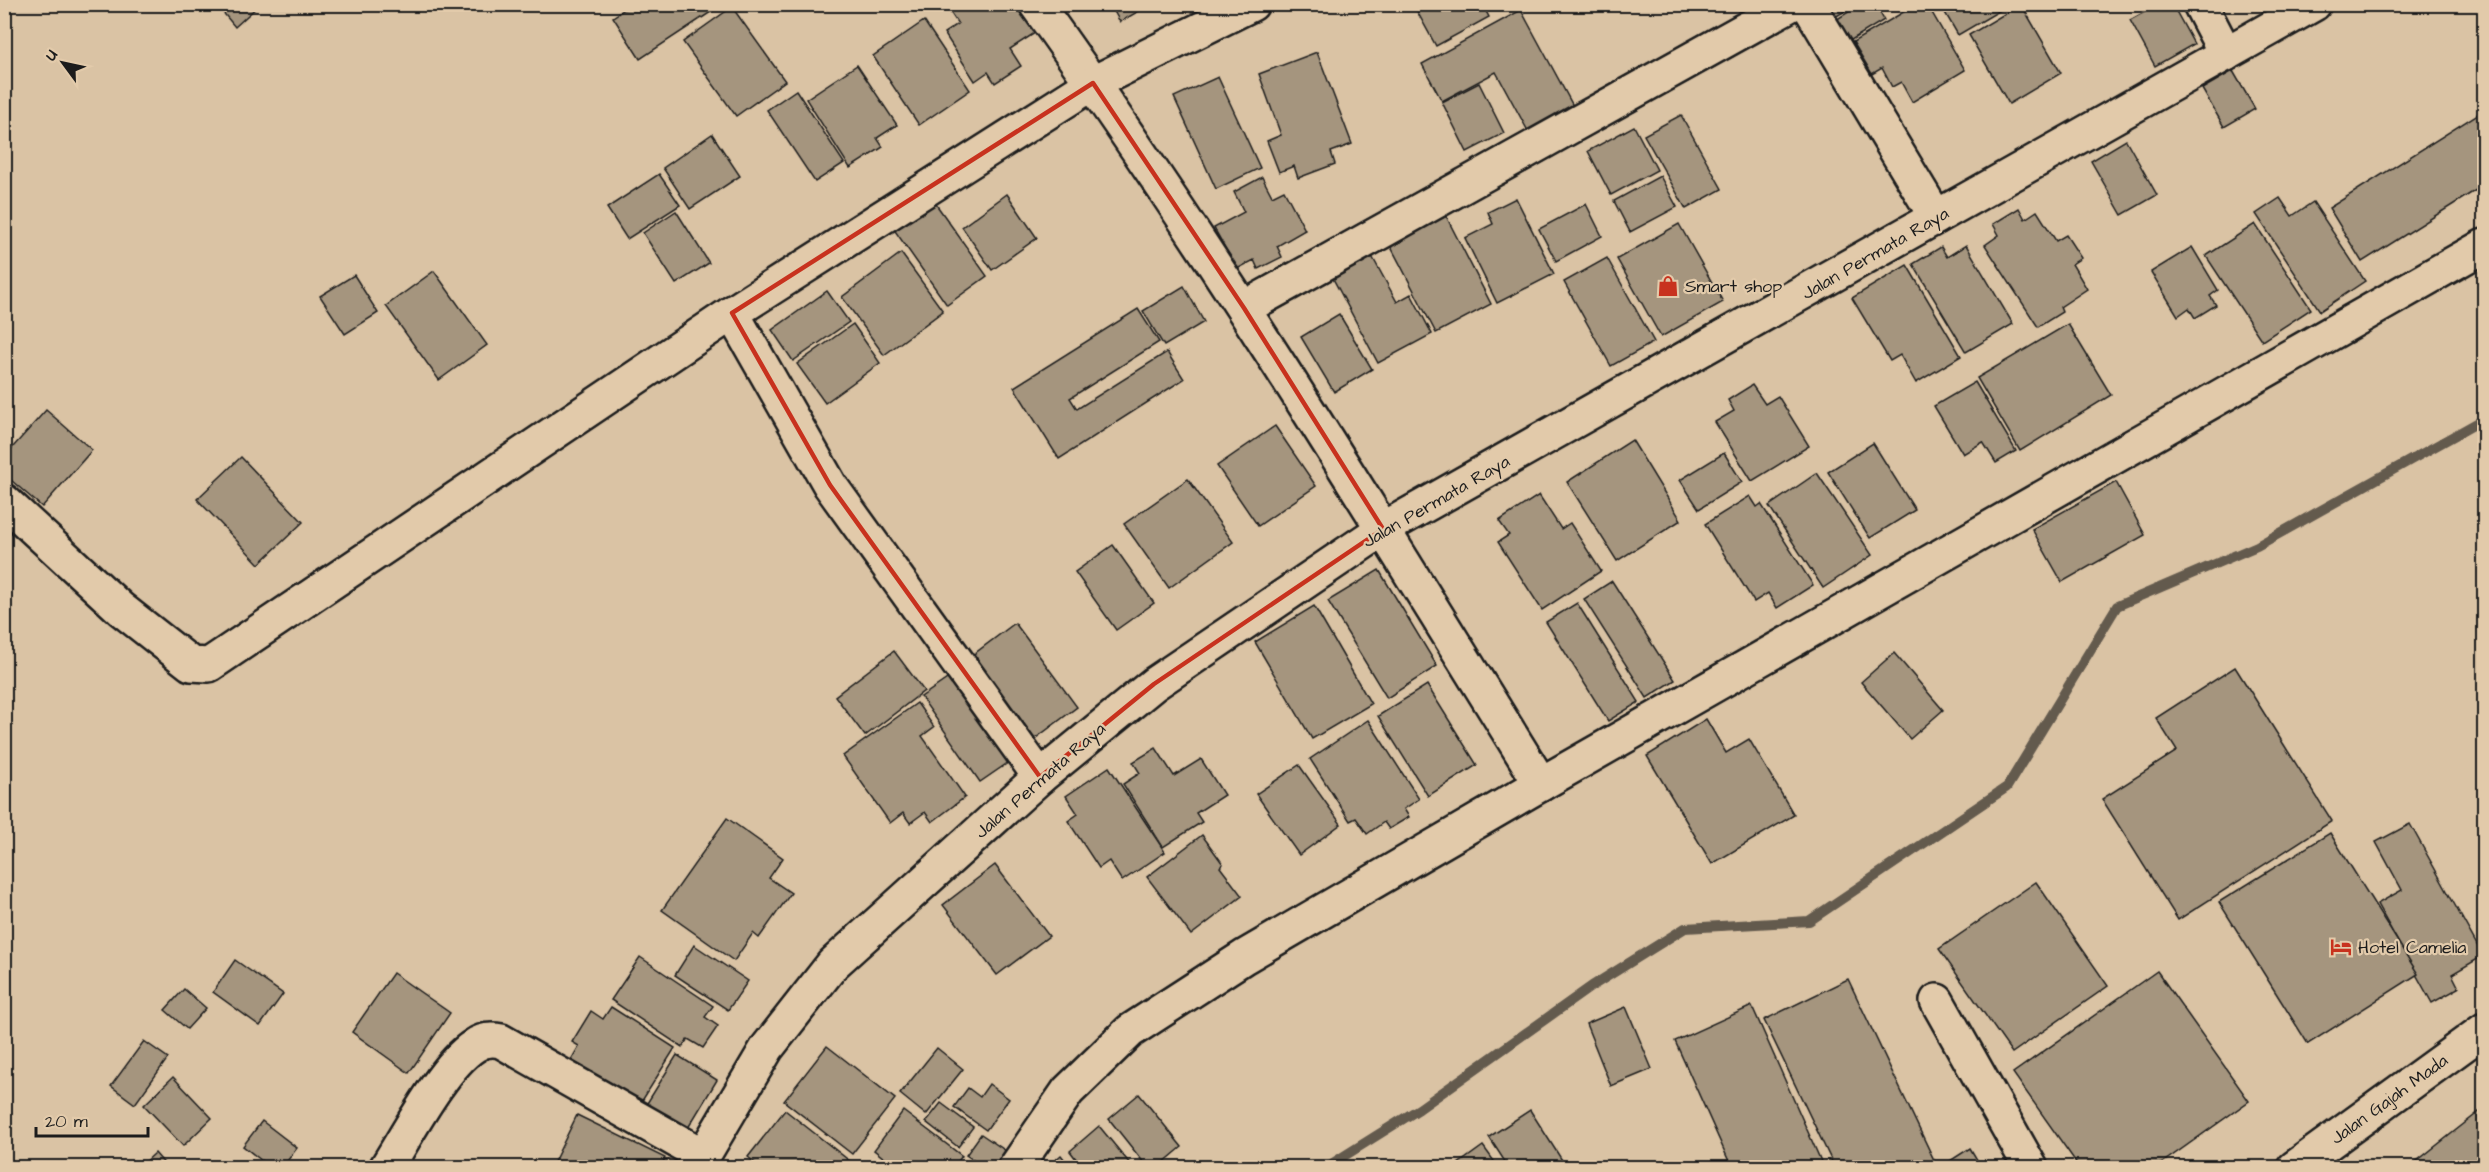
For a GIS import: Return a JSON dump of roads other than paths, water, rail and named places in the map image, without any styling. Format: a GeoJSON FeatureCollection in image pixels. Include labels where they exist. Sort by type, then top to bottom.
{"type":"FeatureCollection","features":[{"type":"Feature","properties":{"kind":"street"},"geometry":{"type":"LineString","coordinates":[[1036,4],[1093,83],[1244,308],[1541,784]]}},
{"type":"Feature","properties":{"kind":"street"},"geometry":{"type":"LineString","coordinates":[[4,501],[121,609],[192,664],[209,665],[732,313],[1093,83],[1252,4]]}},
{"type":"Feature","properties":{"kind":"street"},"geometry":{"type":"LineString","coordinates":[[1244,308],[1791,4]]}},
{"type":"Feature","properties":{"kind":"street"},"geometry":{"type":"LineString","coordinates":[[1808,4],[1936,217]]}},
{"type":"Feature","properties":{"kind":"street"},"geometry":{"type":"LineString","coordinates":[[2200,4],[2226,54]]}},
{"type":"Feature","properties":{"kind":"street","name":"Jalan Permata Raya"},"geometry":{"type":"LineString","coordinates":[[699,1161],[766,1048],[834,964],[1040,777],[1154,684],[1383,529],[1749,325],[2314,4]]}},
{"type":"Feature","properties":{"kind":"street"},"geometry":{"type":"LineString","coordinates":[[1015,1167],[1068,1091],[1130,1031],[1244,957],[1541,784],[2484,246]]}},
{"type":"Feature","properties":{"kind":"street"},"geometry":{"type":"LineString","coordinates":[[732,313],[830,485],[1040,777]]}},
{"type":"Feature","properties":{"kind":"street"},"geometry":{"type":"LineString","coordinates":[[1937,1001],[2031,1167]]}},
{"type":"Feature","properties":{"kind":"street","name":"Jalan Gajah Mada"},"geometry":{"type":"LineString","coordinates":[[2295,1167],[2484,1030]]}},
{"type":"Feature","properties":{"kind":"street"},"geometry":{"type":"LineString","coordinates":[[387,1167],[449,1072],[471,1047],[493,1039],[501,1041],[699,1161]]}},
{"type":"Feature","properties":{"kind":"waterway"},"geometry":{"type":"LineString","coordinates":[[1325,1168],[1419,1109],[1592,986],[1685,928],[1809,921],[2007,787],[2117,606],[2257,546],[2484,419]]}},
{"type":"Feature","properties":{"kind":"place","name":"Smart shop"},"geometry":{"type":"Point","coordinates":[1668,286]}},
{"type":"Feature","properties":{"kind":"place","name":"Hotel Camelia"},"geometry":{"type":"Point","coordinates":[2341,947]}}]}
